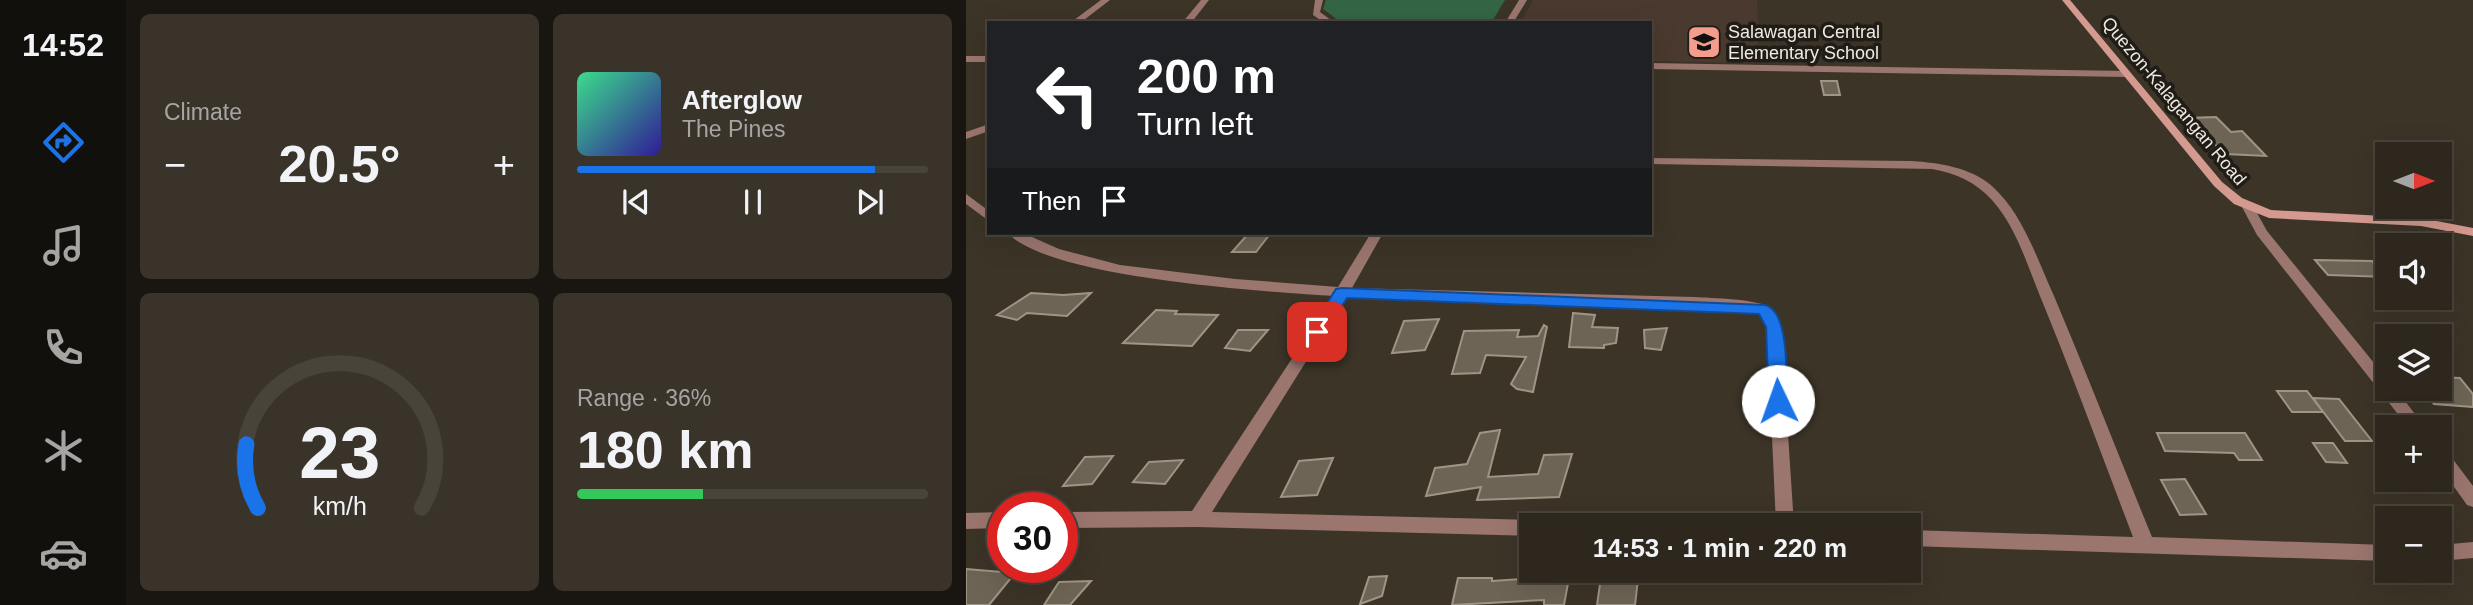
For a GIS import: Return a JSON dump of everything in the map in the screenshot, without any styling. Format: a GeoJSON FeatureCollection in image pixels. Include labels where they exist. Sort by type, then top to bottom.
{"type":"FeatureCollection","features":[{"type":"Feature","properties":{"kind":"main road","name":"Quezon-Kalagangan Road"},"geometry":{"type":"LineString","coordinates":[[2066,0],[2218,184],[2248,207],[2269,214],[2421,222],[2473,232]]}},
{"type":"Feature","properties":{"kind":"street"},"geometry":{"type":"LineString","coordinates":[[1077,21],[1106,0]]}},
{"type":"Feature","properties":{"kind":"street"},"geometry":{"type":"LineString","coordinates":[[1188,21],[1205,0]]}},
{"type":"Feature","properties":{"kind":"street"},"geometry":{"type":"LineString","coordinates":[[1319,0],[1316,13],[1328,21]]}},
{"type":"Feature","properties":{"kind":"street"},"geometry":{"type":"LineString","coordinates":[[1510,21],[1522,0]]}},
{"type":"Feature","properties":{"kind":"street"},"geometry":{"type":"LineString","coordinates":[[966,59],[987,59]]}},
{"type":"Feature","properties":{"kind":"street"},"geometry":{"type":"LineString","coordinates":[[1652,66],[2127,74]]}},
{"type":"Feature","properties":{"kind":"street"},"geometry":{"type":"LineString","coordinates":[[966,136],[987,128]]}},
{"type":"Feature","properties":{"kind":"street"},"geometry":{"type":"LineString","coordinates":[[1652,160],[1912,164],[1951,170],[1984,186],[2003,204],[2017,229],[2054,314],[2145,544]]}},
{"type":"Feature","properties":{"kind":"street"},"geometry":{"type":"LineString","coordinates":[[966,198],[987,215]]}},
{"type":"Feature","properties":{"kind":"street"},"geometry":{"type":"LineString","coordinates":[[2248,207],[2253,223],[2407,415]]}},
{"type":"Feature","properties":{"kind":"street"},"geometry":{"type":"LineString","coordinates":[[1018,235],[1052,251],[1141,273],[1342,293],[1673,302],[1765,310],[1771,316],[1774,327],[1784,513]]}},
{"type":"Feature","properties":{"kind":"street"},"geometry":{"type":"LineString","coordinates":[[1197,519],[1342,293],[1376,235]]}},
{"type":"Feature","properties":{"kind":"street"},"geometry":{"type":"LineString","coordinates":[[2452,471],[2473,500]]}},
{"type":"Feature","properties":{"kind":"street"},"geometry":{"type":"LineString","coordinates":[[1078,520],[1197,519],[1519,528]]}},
{"type":"Feature","properties":{"kind":"street"},"geometry":{"type":"LineString","coordinates":[[966,521],[987,520]]}},
{"type":"Feature","properties":{"kind":"street"},"geometry":{"type":"LineString","coordinates":[[1921,538],[2375,553]]}},
{"type":"Feature","properties":{"kind":"street"},"geometry":{"type":"LineString","coordinates":[[2452,552],[2473,550]]}},
{"type":"Feature","properties":{"kind":"shaded area","name":"Salawagan Central Elementary School"},"geometry":{"type":"Polygon","coordinates":[[[1533,0],[1757,0],[1759,63],[1652,61],[1652,21],[1521,21],[1533,0]]]}},
{"type":"Feature","properties":{"kind":"green space"},"geometry":{"type":"Polygon","coordinates":[[[1326,0],[1505,0],[1492,21],[1339,21],[1323,9],[1326,0]]]}},
{"type":"Feature","properties":{"kind":"building"},"geometry":{"type":"Polygon","coordinates":[[[1821,81],[1837,81],[1840,95],[1824,95],[1821,81]]]}},
{"type":"Feature","properties":{"kind":"building"},"geometry":{"type":"Polygon","coordinates":[[[2216,117],[2231,132],[2242,131],[2266,156],[2225,154],[2187,118],[2216,117]]]}},
{"type":"Feature","properties":{"kind":"building"},"geometry":{"type":"Polygon","coordinates":[[[1247,235],[1269,235],[1256,252],[1232,252],[1247,235]]]}},
{"type":"Feature","properties":{"kind":"building"},"geometry":{"type":"Polygon","coordinates":[[[2315,260],[2372,261],[2375,264],[2375,277],[2328,275],[2315,260]]]}},
{"type":"Feature","properties":{"kind":"building"},"geometry":{"type":"Polygon","coordinates":[[[1031,293],[1091,293],[1067,316],[1027,313],[1017,320],[997,315],[1031,293]]]}},
{"type":"Feature","properties":{"kind":"building"},"geometry":{"type":"Polygon","coordinates":[[[1156,310],[1177,311],[1175,314],[1218,315],[1192,346],[1123,343],[1156,310]]]}},
{"type":"Feature","properties":{"kind":"building"},"geometry":{"type":"Polygon","coordinates":[[[1573,313],[1595,315],[1592,327],[1618,328],[1616,343],[1604,345],[1604,348],[1569,347],[1573,313]]]}},
{"type":"Feature","properties":{"kind":"building"},"geometry":{"type":"Polygon","coordinates":[[[1439,319],[1425,350],[1392,353],[1404,321],[1439,319]]]}},
{"type":"Feature","properties":{"kind":"building"},"geometry":{"type":"Polygon","coordinates":[[[1544,325],[1547,327],[1533,392],[1517,389],[1511,384],[1526,357],[1486,355],[1480,373],[1452,374],[1464,331],[1519,330],[1517,337],[1538,336],[1544,325]]]}},
{"type":"Feature","properties":{"kind":"building"},"geometry":{"type":"Polygon","coordinates":[[[1667,328],[1661,350],[1645,348],[1644,330],[1667,328]]]}},
{"type":"Feature","properties":{"kind":"building"},"geometry":{"type":"Polygon","coordinates":[[[1238,330],[1268,330],[1250,351],[1225,348],[1238,330]]]}},
{"type":"Feature","properties":{"kind":"building"},"geometry":{"type":"Polygon","coordinates":[[[2452,378],[2460,378],[2473,394],[2473,407],[2434,404],[2432,401],[2452,401],[2452,378]]]}},
{"type":"Feature","properties":{"kind":"building"},"geometry":{"type":"Polygon","coordinates":[[[2277,391],[2307,391],[2323,412],[2292,412],[2277,391]]]}},
{"type":"Feature","properties":{"kind":"building"},"geometry":{"type":"Polygon","coordinates":[[[2313,398],[2339,399],[2372,441],[2345,441],[2313,398]]]}},
{"type":"Feature","properties":{"kind":"building"},"geometry":{"type":"Polygon","coordinates":[[[1500,430],[1488,477],[1538,474],[1544,455],[1572,454],[1559,497],[1477,500],[1481,487],[1426,496],[1435,468],[1467,464],[1480,433],[1500,430]]]}},
{"type":"Feature","properties":{"kind":"building"},"geometry":{"type":"Polygon","coordinates":[[[2157,433],[2245,433],[2262,460],[2239,460],[2234,453],[2165,451],[2157,433]]]}},
{"type":"Feature","properties":{"kind":"building"},"geometry":{"type":"Polygon","coordinates":[[[2313,443],[2333,443],[2347,463],[2326,462],[2313,443]]]}},
{"type":"Feature","properties":{"kind":"building"},"geometry":{"type":"Polygon","coordinates":[[[1113,456],[1092,484],[1063,486],[1085,457],[1113,456]]]}},
{"type":"Feature","properties":{"kind":"building"},"geometry":{"type":"Polygon","coordinates":[[[1333,458],[1317,495],[1281,497],[1299,461],[1333,458]]]}},
{"type":"Feature","properties":{"kind":"building"},"geometry":{"type":"Polygon","coordinates":[[[1183,460],[1165,484],[1133,482],[1149,462],[1183,460]]]}},
{"type":"Feature","properties":{"kind":"building"},"geometry":{"type":"Polygon","coordinates":[[[2185,479],[2206,514],[2180,515],[2161,480],[2185,479]]]}},
{"type":"Feature","properties":{"kind":"building"},"geometry":{"type":"Polygon","coordinates":[[[966,569],[987,571],[987,583],[1007,583],[989,605],[966,605],[966,569]]]}},
{"type":"Feature","properties":{"kind":"building"},"geometry":{"type":"Polygon","coordinates":[[[1387,576],[1382,596],[1360,604],[1369,577],[1387,576]]]}},
{"type":"Feature","properties":{"kind":"building"},"geometry":{"type":"Polygon","coordinates":[[[1458,578],[1492,578],[1492,581],[1519,579],[1519,583],[1568,583],[1564,605],[1544,605],[1544,600],[1452,605],[1458,578]]]}},
{"type":"Feature","properties":{"kind":"building"},"geometry":{"type":"Polygon","coordinates":[[[1091,581],[1070,605],[1044,605],[1058,583],[1091,581]]]}},
{"type":"Feature","properties":{"kind":"building"},"geometry":{"type":"Polygon","coordinates":[[[1600,583],[1638,583],[1635,605],[1597,605],[1600,583]]]}},
{"type":"Feature","properties":{"kind":"place","name":"Salawagan Central Elementary School"},"geometry":{"type":"Point","coordinates":[1704,42]}},
{"type":"Feature","properties":{"kind":"route"},"geometry":{"type":"LineString","coordinates":[[1317,332],[1342,293],[1673,302],[1754,307],[1765,310],[1771,316],[1774,327],[1778,401]]}}]}
